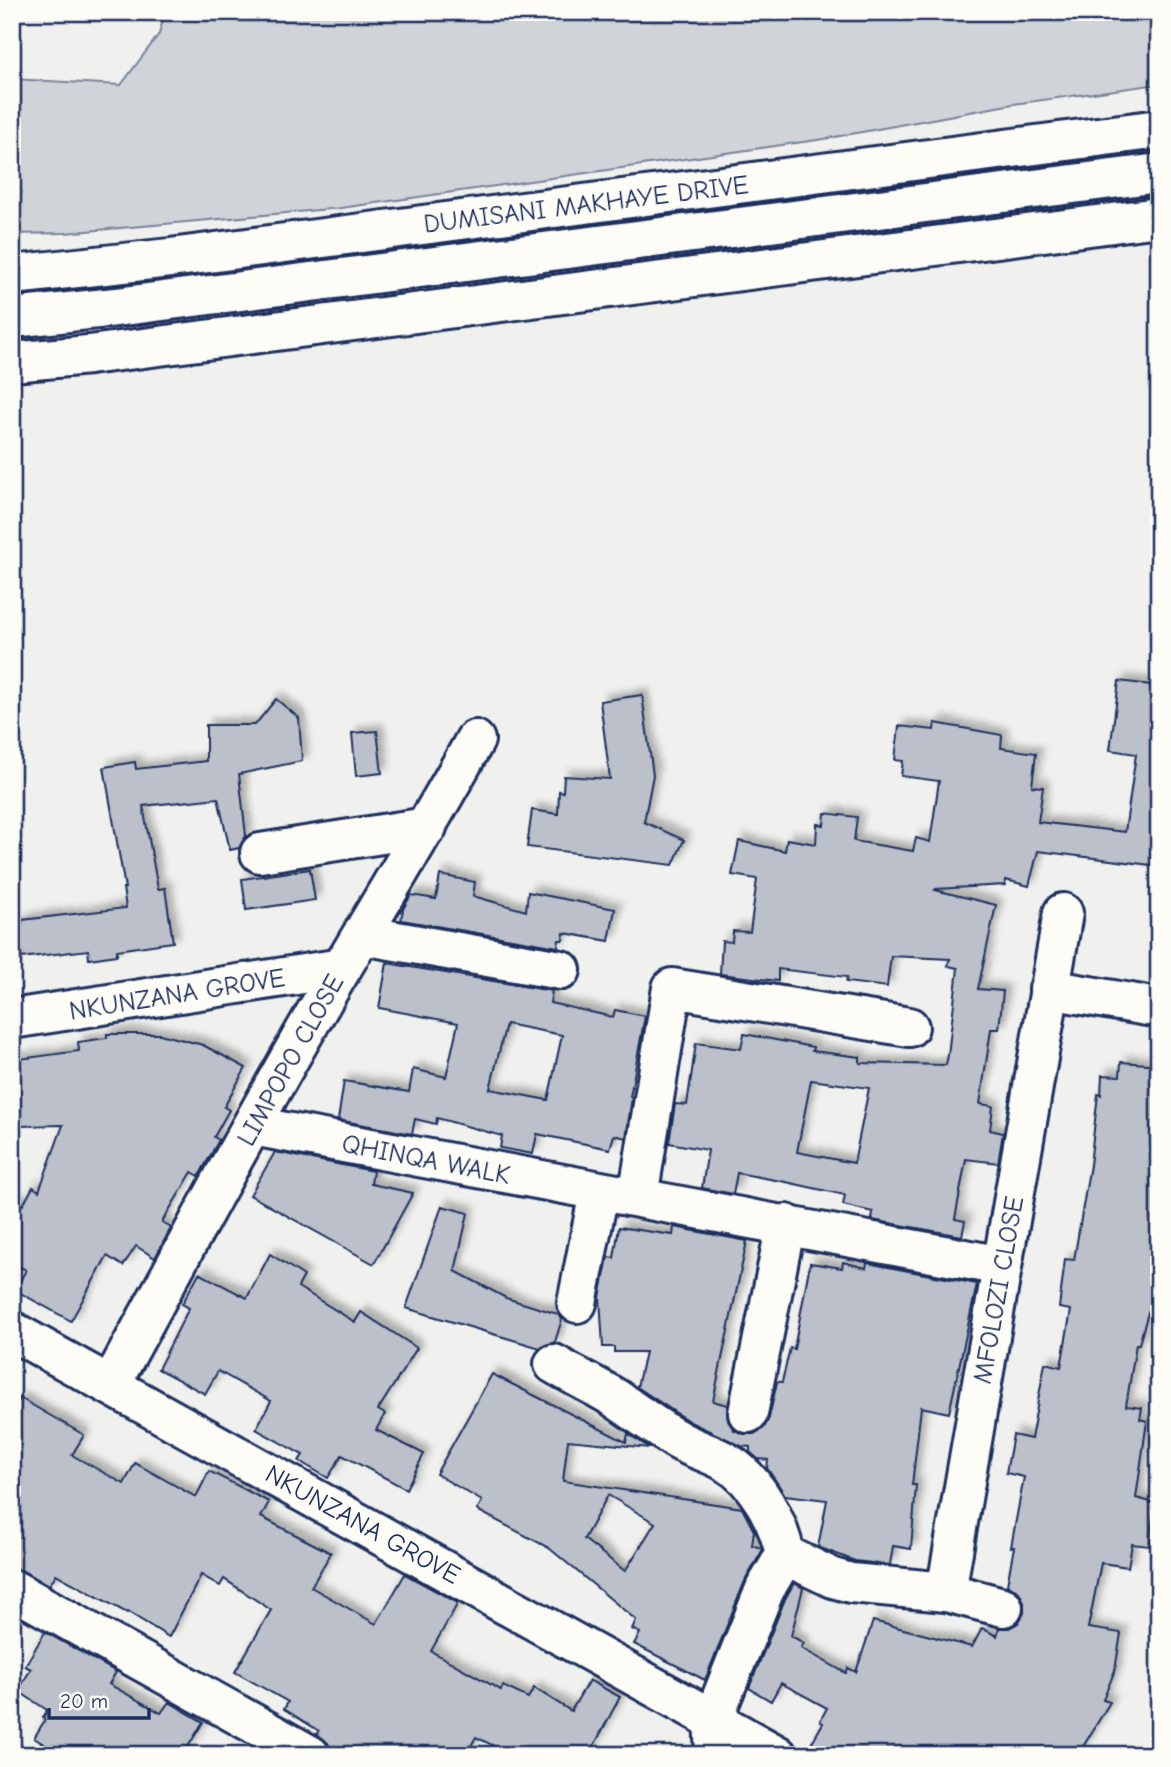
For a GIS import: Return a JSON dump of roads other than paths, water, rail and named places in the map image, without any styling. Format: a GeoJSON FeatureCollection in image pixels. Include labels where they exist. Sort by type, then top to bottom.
{"type":"FeatureCollection","features":[{"type":"Feature","properties":{"kind":"street","name":"DUMISANI MAKHAYE DRIVE"},"geometry":{"type":"LineString","coordinates":[[12,275],[170,258],[1159,129]]}},
{"type":"Feature","properties":{"kind":"street"},"geometry":{"type":"LineString","coordinates":[[12,318],[130,306],[1159,173]]}},
{"type":"Feature","properties":{"kind":"street"},"geometry":{"type":"LineString","coordinates":[[12,362],[103,354],[1159,217]]}},
{"type":"Feature","properties":{"kind":"street","name":"LIMPOPO CLOSE"},"geometry":{"type":"LineString","coordinates":[[111,1384],[342,968],[427,827],[475,740]]}},
{"type":"Feature","properties":{"kind":"street"},"geometry":{"type":"LineString","coordinates":[[260,853],[427,827]]}},
{"type":"Feature","properties":{"kind":"street","name":"MFOLOZI CLOSE"},"geometry":{"type":"LineString","coordinates":[[946,1592],[1063,913]]}},
{"type":"Feature","properties":{"kind":"street"},"geometry":{"type":"LineString","coordinates":[[362,936],[561,970]]}},
{"type":"Feature","properties":{"kind":"street","name":"NKUNZANA GROVE"},"geometry":{"type":"LineString","coordinates":[[12,1019],[342,968]]}},
{"type":"Feature","properties":{"kind":"street"},"geometry":{"type":"LineString","coordinates":[[638,1197],[672,988],[909,1027]]}},
{"type":"Feature","properties":{"kind":"street"},"geometry":{"type":"LineString","coordinates":[[1049,989],[1159,1008]]}},
{"type":"Feature","properties":{"kind":"street","name":"QHINQA WALK"},"geometry":{"type":"LineString","coordinates":[[253,1126],[1002,1266]]}},
{"type":"Feature","properties":{"kind":"street"},"geometry":{"type":"LineString","coordinates":[[577,1303],[599,1192]]}},
{"type":"Feature","properties":{"kind":"street"},"geometry":{"type":"LineString","coordinates":[[748,1413],[786,1224]]}},
{"type":"Feature","properties":{"kind":"street","name":"NKUNZANA GROVE"},"geometry":{"type":"LineString","coordinates":[[12,1331],[111,1384],[714,1737],[777,1755]]}},
{"type":"Feature","properties":{"kind":"street"},"geometry":{"type":"LineString","coordinates":[[554,1364],[612,1396],[674,1439],[726,1462],[739,1471],[765,1505],[783,1541],[785,1555],[765,1589],[714,1737]]}},
{"type":"Feature","properties":{"kind":"street"},"geometry":{"type":"LineString","coordinates":[[785,1555],[834,1578],[872,1586],[946,1592],[1003,1607]]}},
{"type":"Feature","properties":{"kind":"street"},"geometry":{"type":"LineString","coordinates":[[12,1589],[310,1755]]}}]}
